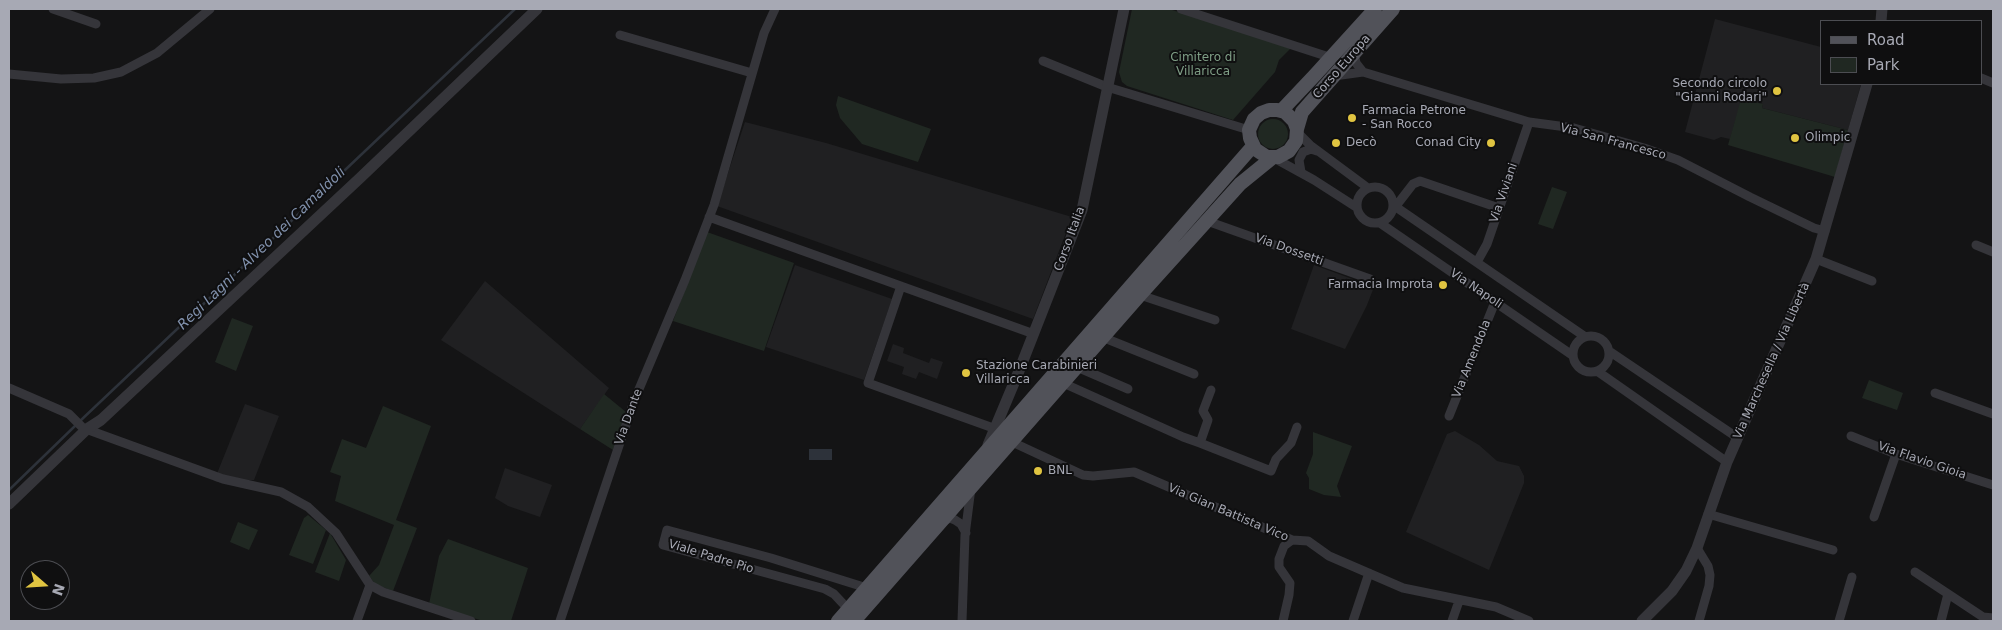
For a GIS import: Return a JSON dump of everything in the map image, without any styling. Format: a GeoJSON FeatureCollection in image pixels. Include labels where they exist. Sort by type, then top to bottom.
{"type":"FeatureCollection","features":[{"type":"Feature","properties":{"kind":"main road","name":"Corso Europa"},"geometry":{"type":"LineString","coordinates":[[1281,110],[1375,9]]}},
{"type":"Feature","properties":{"kind":"main road","name":"Corso Europa"},"geometry":{"type":"LineString","coordinates":[[1297,131],[1302,112],[1393,9]]}},
{"type":"Feature","properties":{"kind":"main road"},"geometry":{"type":"LineString","coordinates":[[851,615],[867,588],[981,468],[1012,442],[1140,294],[1240,184],[1273,158],[1289,152],[1296,141],[1297,131],[1292,118],[1281,110],[1273,109],[1261,113],[1254,119],[1250,130],[1253,146],[1263,155],[1273,158]]}},
{"type":"Feature","properties":{"kind":"main road"},"geometry":{"type":"LineString","coordinates":[[838,621],[851,615],[971,488],[981,468],[1019,415],[1253,146]]}},
{"type":"Feature","properties":{"kind":"street"},"geometry":{"type":"LineString","coordinates":[[52,9],[96,24]]}},
{"type":"Feature","properties":{"kind":"street"},"geometry":{"type":"LineString","coordinates":[[9,74],[61,78],[94,78],[121,72],[157,53],[210,9]]}},
{"type":"Feature","properties":{"kind":"street"},"geometry":{"type":"LineString","coordinates":[[9,504],[85,428],[101,420],[353,185],[537,9]]}},
{"type":"Feature","properties":{"kind":"street","name":"Via Dante"},"geometry":{"type":"LineString","coordinates":[[560,621],[634,401],[709,217],[764,33],[776,9]]}},
{"type":"Feature","properties":{"kind":"street","name":"Corso Italia"},"geometry":{"type":"LineString","coordinates":[[981,468],[1082,210],[1124,9]]}},
{"type":"Feature","properties":{"kind":"street"},"geometry":{"type":"LineString","coordinates":[[1181,9],[1326,56],[1330,59]]}},
{"type":"Feature","properties":{"kind":"street"},"geometry":{"type":"LineString","coordinates":[[620,34],[752,73]]}},
{"type":"Feature","properties":{"kind":"street"},"geometry":{"type":"LineString","coordinates":[[1354,53],[1356,63],[1363,72]]}},
{"type":"Feature","properties":{"kind":"street"},"geometry":{"type":"LineString","coordinates":[[1043,61],[1107,87],[1250,130]]}},
{"type":"Feature","properties":{"kind":"street","name":"Via San Francesco"},"geometry":{"type":"LineString","coordinates":[[1334,76],[1363,72],[1529,122],[1574,128],[1678,160],[1814,228],[1825,231]]}},
{"type":"Feature","properties":{"kind":"street","name":"Via Marchesella / Via Libertà"},"geometry":{"type":"LineString","coordinates":[[1642,621],[1672,591],[1686,570],[1696,548],[1727,462],[1816,259],[1867,85]]}},
{"type":"Feature","properties":{"kind":"street","name":"Via Viviani"},"geometry":{"type":"LineString","coordinates":[[1477,262],[1487,244],[1529,122]]}},
{"type":"Feature","properties":{"kind":"street"},"geometry":{"type":"LineString","coordinates":[[1297,131],[1318,151],[1368,188]]}},
{"type":"Feature","properties":{"kind":"street"},"geometry":{"type":"LineString","coordinates":[[1301,172],[1299,160],[1303,152],[1318,151]]}},
{"type":"Feature","properties":{"kind":"street"},"geometry":{"type":"LineString","coordinates":[[1273,158],[1301,172],[1356,207],[1365,220],[1374,224],[1388,218],[1413,184],[1420,182],[1499,208]]}},
{"type":"Feature","properties":{"kind":"street"},"geometry":{"type":"LineString","coordinates":[[1356,207],[1358,198],[1368,188],[1378,187],[1390,196],[1395,206]]}},
{"type":"Feature","properties":{"kind":"street","name":"Via Napoli"},"geometry":{"type":"LineString","coordinates":[[1395,206],[1584,336]]}},
{"type":"Feature","properties":{"kind":"street"},"geometry":{"type":"LineString","coordinates":[[709,217],[1034,334]]}},
{"type":"Feature","properties":{"kind":"street","name":"Via Dossetti"},"geometry":{"type":"LineString","coordinates":[[1207,221],[1370,279]]}},
{"type":"Feature","properties":{"kind":"street","name":"Via Napoli"},"geometry":{"type":"LineString","coordinates":[[1380,223],[1572,355]]}},
{"type":"Feature","properties":{"kind":"street"},"geometry":{"type":"LineString","coordinates":[[1976,245],[1993,252]]}},
{"type":"Feature","properties":{"kind":"street"},"geometry":{"type":"LineString","coordinates":[[1816,259],[1872,281]]}},
{"type":"Feature","properties":{"kind":"street"},"geometry":{"type":"LineString","coordinates":[[901,286],[868,383],[996,429]]}},
{"type":"Feature","properties":{"kind":"street"},"geometry":{"type":"LineString","coordinates":[[1140,294],[1215,320]]}},
{"type":"Feature","properties":{"kind":"street","name":"Via Amendola"},"geometry":{"type":"LineString","coordinates":[[1449,416],[1495,302]]}},
{"type":"Feature","properties":{"kind":"street"},"geometry":{"type":"LineString","coordinates":[[1609,351],[1608,361],[1597,371],[1591,372],[1581,369],[1576,365],[1572,355],[1575,344],[1584,336],[1600,338],[1604,341],[1609,351],[1738,438]]}},
{"type":"Feature","properties":{"kind":"street"},"geometry":{"type":"LineString","coordinates":[[1102,337],[1194,374]]}},
{"type":"Feature","properties":{"kind":"street"},"geometry":{"type":"LineString","coordinates":[[1077,367],[1128,389]]}},
{"type":"Feature","properties":{"kind":"street"},"geometry":{"type":"LineString","coordinates":[[1597,371],[1727,462]]}},
{"type":"Feature","properties":{"kind":"street"},"geometry":{"type":"LineString","coordinates":[[1063,383],[1183,437],[1271,471],[1276,459],[1291,443],[1297,427]]}},
{"type":"Feature","properties":{"kind":"street"},"geometry":{"type":"LineString","coordinates":[[9,388],[69,414],[85,428],[223,479],[281,492],[308,506],[336,533],[370,585],[383,592],[471,621]]}},
{"type":"Feature","properties":{"kind":"street"},"geometry":{"type":"LineString","coordinates":[[1200,443],[1208,420],[1204,411],[1211,390]]}},
{"type":"Feature","properties":{"kind":"street"},"geometry":{"type":"LineString","coordinates":[[1935,393],[1993,414]]}},
{"type":"Feature","properties":{"kind":"street"},"geometry":{"type":"LineString","coordinates":[[1005,407],[1019,415]]}},
{"type":"Feature","properties":{"kind":"street","name":"Via Flavio Gioia"},"geometry":{"type":"LineString","coordinates":[[1851,436],[1896,454],[1993,485]]}},
{"type":"Feature","properties":{"kind":"street","name":"Via Gian Battista Vico"},"geometry":{"type":"LineString","coordinates":[[1012,442],[1083,475],[1093,476],[1134,472],[1292,540],[1308,541],[1329,556],[1403,588],[1459,601],[1496,607],[1529,621]]}},
{"type":"Feature","properties":{"kind":"street"},"geometry":{"type":"LineString","coordinates":[[1874,517],[1896,454]]}},
{"type":"Feature","properties":{"kind":"street"},"geometry":{"type":"LineString","coordinates":[[962,621],[966,533],[971,488]]}},
{"type":"Feature","properties":{"kind":"street"},"geometry":{"type":"LineString","coordinates":[[1708,514],[1833,550]]}},
{"type":"Feature","properties":{"kind":"street"},"geometry":{"type":"LineString","coordinates":[[941,521],[950,518],[955,520],[966,533]]}},
{"type":"Feature","properties":{"kind":"street","name":"Viale Padre Pio"},"geometry":{"type":"LineString","coordinates":[[851,615],[834,594],[825,589],[663,545],[667,530],[771,558],[867,588]]}},
{"type":"Feature","properties":{"kind":"street"},"geometry":{"type":"LineString","coordinates":[[1283,621],[1290,583],[1279,567],[1279,558],[1284,546],[1292,540]]}},
{"type":"Feature","properties":{"kind":"street"},"geometry":{"type":"LineString","coordinates":[[1696,548],[1708,566],[1710,575],[1709,586],[1699,621]]}},
{"type":"Feature","properties":{"kind":"street"},"geometry":{"type":"LineString","coordinates":[[1915,572],[1984,619],[1993,618]]}},
{"type":"Feature","properties":{"kind":"street"},"geometry":{"type":"LineString","coordinates":[[1363,621],[1354,619],[1369,573]]}},
{"type":"Feature","properties":{"kind":"street"},"geometry":{"type":"LineString","coordinates":[[1839,621],[1852,577]]}},
{"type":"Feature","properties":{"kind":"street"},"geometry":{"type":"LineString","coordinates":[[357,621],[370,585]]}},
{"type":"Feature","properties":{"kind":"street"},"geometry":{"type":"LineString","coordinates":[[1941,621],[1948,594]]}},
{"type":"Feature","properties":{"kind":"street"},"geometry":{"type":"LineString","coordinates":[[1452,621],[1459,601]]}},
{"type":"Feature","properties":{"kind":"shaded area","name":"Secondo circolo \"Gianni Rodari\""},"geometry":{"type":"Polygon","coordinates":[[[1715,19],[1820,47],[1820,85],[1861,85],[1848,130],[1762,108],[1763,104],[1742,99],[1730,139],[1721,137],[1714,140],[1685,132],[1715,19]]]}},
{"type":"Feature","properties":{"kind":"shaded area"},"geometry":{"type":"Polygon","coordinates":[[[745,122],[826,143],[1072,217],[1033,319],[717,206],[745,122]]]}},
{"type":"Feature","properties":{"kind":"shaded area"},"geometry":{"type":"Polygon","coordinates":[[[795,265],[892,299],[864,380],[766,347],[795,265]]]}},
{"type":"Feature","properties":{"kind":"shaded area"},"geometry":{"type":"Polygon","coordinates":[[[1314,265],[1374,287],[1345,349],[1291,329],[1314,265]]]}},
{"type":"Feature","properties":{"kind":"shaded area"},"geometry":{"type":"Polygon","coordinates":[[[485,281],[609,388],[580,429],[441,340],[485,281]]]}},
{"type":"Feature","properties":{"kind":"shaded area"},"geometry":{"type":"Polygon","coordinates":[[[893,344],[904,348],[903,353],[929,363],[931,358],[943,362],[937,379],[919,372],[916,379],[902,374],[904,367],[887,361],[893,344]]]}},
{"type":"Feature","properties":{"kind":"shaded area"},"geometry":{"type":"Polygon","coordinates":[[[245,404],[279,416],[254,480],[249,480],[247,489],[214,481],[245,404]]]}},
{"type":"Feature","properties":{"kind":"shaded area"},"geometry":{"type":"Polygon","coordinates":[[[1455,431],[1479,445],[1497,461],[1519,466],[1524,476],[1524,483],[1489,570],[1406,532],[1447,434],[1455,431]]]}},
{"type":"Feature","properties":{"kind":"shaded area"},"geometry":{"type":"Polygon","coordinates":[[[809,449],[832,449],[832,460],[809,460],[809,449]]]}},
{"type":"Feature","properties":{"kind":"shaded area"},"geometry":{"type":"Polygon","coordinates":[[[505,468],[552,485],[540,517],[508,506],[495,498],[505,468]]]}},
{"type":"Feature","properties":{"kind":"green space","name":"Cimitero di Villaricca"},"geometry":{"type":"Polygon","coordinates":[[[1132,9],[1169,9],[1292,47],[1279,60],[1275,72],[1233,120],[1127,86],[1122,82],[1119,72],[1132,9]]]}},
{"type":"Feature","properties":{"kind":"green space"},"geometry":{"type":"Polygon","coordinates":[[[838,96],[931,129],[918,162],[862,144],[840,118],[836,105],[838,96]]]}},
{"type":"Feature","properties":{"kind":"green space"},"geometry":{"type":"Polygon","coordinates":[[[1741,99],[1763,104],[1762,108],[1848,130],[1835,177],[1728,145],[1741,99]]]}},
{"type":"Feature","properties":{"kind":"green space"},"geometry":{"type":"Polygon","coordinates":[[[1273,119],[1284,123],[1288,134],[1284,145],[1273,149],[1262,145],[1258,134],[1262,123],[1273,119]]]}},
{"type":"Feature","properties":{"kind":"green space"},"geometry":{"type":"Polygon","coordinates":[[[1552,187],[1567,192],[1553,229],[1538,224],[1552,187]]]}},
{"type":"Feature","properties":{"kind":"green space"},"geometry":{"type":"Polygon","coordinates":[[[707,232],[794,263],[764,351],[673,321],[707,232]]]}},
{"type":"Feature","properties":{"kind":"green space"},"geometry":{"type":"Polygon","coordinates":[[[232,318],[253,326],[236,371],[215,362],[232,318]]]}},
{"type":"Feature","properties":{"kind":"green space"},"geometry":{"type":"Polygon","coordinates":[[[1869,380],[1903,393],[1897,410],[1862,398],[1869,380]]]}},
{"type":"Feature","properties":{"kind":"green space"},"geometry":{"type":"Polygon","coordinates":[[[604,394],[626,412],[613,450],[580,429],[604,394]]]}},
{"type":"Feature","properties":{"kind":"green space"},"geometry":{"type":"Polygon","coordinates":[[[383,406],[431,426],[396,520],[417,528],[393,591],[375,584],[369,576],[379,565],[394,525],[335,501],[341,476],[330,472],[342,439],[366,448],[383,406]]]}},
{"type":"Feature","properties":{"kind":"green space"},"geometry":{"type":"Polygon","coordinates":[[[1313,432],[1352,446],[1337,486],[1341,497],[1324,495],[1309,489],[1309,478],[1306,473],[1313,454],[1313,432]]]}},
{"type":"Feature","properties":{"kind":"green space"},"geometry":{"type":"Polygon","coordinates":[[[308,515],[326,530],[313,564],[289,555],[304,518],[308,515]]]}},
{"type":"Feature","properties":{"kind":"green space"},"geometry":{"type":"Polygon","coordinates":[[[238,522],[258,530],[249,550],[230,542],[238,522]]]}},
{"type":"Feature","properties":{"kind":"green space"},"geometry":{"type":"Polygon","coordinates":[[[330,533],[346,560],[339,581],[315,572],[330,533]]]}},
{"type":"Feature","properties":{"kind":"green space"},"geometry":{"type":"Polygon","coordinates":[[[448,539],[528,568],[511,621],[483,621],[429,604],[439,556],[448,539]]]}},
{"type":"Feature","properties":{"kind":"waterway","name":"Regi Lagni - Alveo dei Camaldoli"},"geometry":{"type":"LineString","coordinates":[[80,421],[515,9]]}},
{"type":"Feature","properties":{"kind":"waterway","name":"Regi Lagni - Alveo dei Camaldoli"},"geometry":{"type":"LineString","coordinates":[[9,490],[76,425]]}},
{"type":"Feature","properties":{"kind":"place","name":"Secondo circolo \"Gianni Rodari\""},"geometry":{"type":"Point","coordinates":[1777,91]}},
{"type":"Feature","properties":{"kind":"place","name":"Farmacia Petrone - San Rocco"},"geometry":{"type":"Point","coordinates":[1352,118]}},
{"type":"Feature","properties":{"kind":"place","name":"Olimpic"},"geometry":{"type":"Point","coordinates":[1795,138]}},
{"type":"Feature","properties":{"kind":"place","name":"Decò"},"geometry":{"type":"Point","coordinates":[1336,143]}},
{"type":"Feature","properties":{"kind":"place","name":"Conad City"},"geometry":{"type":"Point","coordinates":[1491,143]}},
{"type":"Feature","properties":{"kind":"place","name":"Farmacia Improta"},"geometry":{"type":"Point","coordinates":[1443,285]}},
{"type":"Feature","properties":{"kind":"place","name":"Stazione Carabinieri Villaricca"},"geometry":{"type":"Point","coordinates":[966,373]}},
{"type":"Feature","properties":{"kind":"place","name":"BNL"},"geometry":{"type":"Point","coordinates":[1038,471]}}]}
